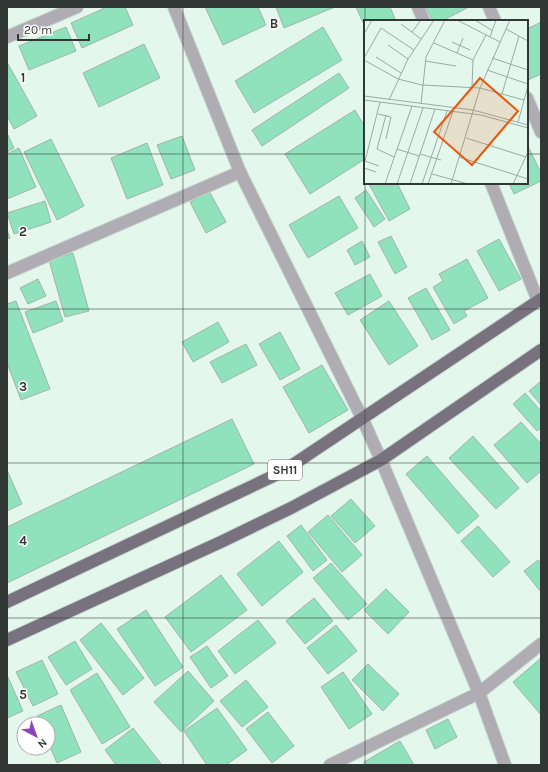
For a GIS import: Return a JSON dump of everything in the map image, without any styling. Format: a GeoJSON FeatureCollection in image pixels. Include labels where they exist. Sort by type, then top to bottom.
{"type":"FeatureCollection","features":[{"type":"Feature","properties":{"kind":"main road","name":"SH11"},"geometry":{"type":"LineString","coordinates":[[7,602],[282,472],[540,300]]}},
{"type":"Feature","properties":{"kind":"main road","name":"SH11"},"geometry":{"type":"LineString","coordinates":[[7,640],[292,508],[381,460],[541,350]]}},
{"type":"Feature","properties":{"kind":"street"},"geometry":{"type":"LineString","coordinates":[[7,37],[76,7]]}},
{"type":"Feature","properties":{"kind":"street"},"geometry":{"type":"LineString","coordinates":[[174,7],[240,172],[362,418],[381,460],[479,693],[505,765]]}},
{"type":"Feature","properties":{"kind":"street"},"geometry":{"type":"LineString","coordinates":[[418,7],[424,20]]}},
{"type":"Feature","properties":{"kind":"street"},"geometry":{"type":"LineString","coordinates":[[489,7],[495,20]]}},
{"type":"Feature","properties":{"kind":"street"},"geometry":{"type":"LineString","coordinates":[[528,100],[541,132]]}},
{"type":"Feature","properties":{"kind":"street"},"geometry":{"type":"LineString","coordinates":[[7,273],[240,172]]}},
{"type":"Feature","properties":{"kind":"street"},"geometry":{"type":"LineString","coordinates":[[491,184],[540,300]]}},
{"type":"Feature","properties":{"kind":"street"},"geometry":{"type":"LineString","coordinates":[[330,765],[479,693],[541,644]]}},
{"type":"Feature","properties":{"kind":"building"},"geometry":{"type":"Polygon","coordinates":[[[107,7],[125,7],[133,25],[82,48],[71,23],[107,7]]]}},
{"type":"Feature","properties":{"kind":"building"},"geometry":{"type":"Polygon","coordinates":[[[205,7],[258,7],[266,25],[223,45],[205,7]]]}},
{"type":"Feature","properties":{"kind":"building"},"geometry":{"type":"Polygon","coordinates":[[[276,7],[335,7],[284,28],[276,7]]]}},
{"type":"Feature","properties":{"kind":"building"},"geometry":{"type":"Polygon","coordinates":[[[356,7],[390,7],[396,20],[364,20],[364,25],[356,7]]]}},
{"type":"Feature","properties":{"kind":"building"},"geometry":{"type":"Polygon","coordinates":[[[467,7],[444,20],[432,20],[426,8],[467,7]]]}},
{"type":"Feature","properties":{"kind":"building"},"geometry":{"type":"Polygon","coordinates":[[[541,22],[541,74],[528,80],[528,28],[541,22]]]}},
{"type":"Feature","properties":{"kind":"building"},"geometry":{"type":"Polygon","coordinates":[[[66,27],[76,51],[29,70],[19,46],[66,27]]]}},
{"type":"Feature","properties":{"kind":"building"},"geometry":{"type":"Polygon","coordinates":[[[323,27],[342,60],[254,113],[235,81],[323,27]]]}},
{"type":"Feature","properties":{"kind":"building"},"geometry":{"type":"Polygon","coordinates":[[[144,44],[160,78],[99,107],[83,73],[144,44]]]}},
{"type":"Feature","properties":{"kind":"building"},"geometry":{"type":"Polygon","coordinates":[[[7,62],[37,116],[14,129],[7,116],[7,62]]]}},
{"type":"Feature","properties":{"kind":"building"},"geometry":{"type":"Polygon","coordinates":[[[339,73],[349,88],[262,146],[252,130],[339,73]]]}},
{"type":"Feature","properties":{"kind":"building"},"geometry":{"type":"Polygon","coordinates":[[[355,110],[364,125],[364,160],[310,194],[285,154],[355,110]]]}},
{"type":"Feature","properties":{"kind":"building"},"geometry":{"type":"Polygon","coordinates":[[[7,133],[14,148],[7,152],[7,133]]]}},
{"type":"Feature","properties":{"kind":"building"},"geometry":{"type":"Polygon","coordinates":[[[182,136],[195,170],[171,179],[157,145],[182,136]]]}},
{"type":"Feature","properties":{"kind":"building"},"geometry":{"type":"Polygon","coordinates":[[[51,139],[84,206],[57,220],[24,152],[51,139]]]}},
{"type":"Feature","properties":{"kind":"building"},"geometry":{"type":"Polygon","coordinates":[[[147,143],[163,185],[127,199],[111,158],[147,143]]]}},
{"type":"Feature","properties":{"kind":"building"},"geometry":{"type":"Polygon","coordinates":[[[528,146],[541,173],[541,181],[514,194],[509,184],[528,184],[528,146]]]}},
{"type":"Feature","properties":{"kind":"building"},"geometry":{"type":"Polygon","coordinates":[[[19,148],[36,187],[7,199],[7,154],[19,148]]]}},
{"type":"Feature","properties":{"kind":"building"},"geometry":{"type":"Polygon","coordinates":[[[369,184],[398,184],[410,209],[389,221],[369,184]]]}},
{"type":"Feature","properties":{"kind":"building"},"geometry":{"type":"Polygon","coordinates":[[[366,190],[385,219],[374,227],[355,198],[366,190]]]}},
{"type":"Feature","properties":{"kind":"building"},"geometry":{"type":"Polygon","coordinates":[[[209,191],[226,222],[206,233],[190,202],[209,191]]]}},
{"type":"Feature","properties":{"kind":"building"},"geometry":{"type":"Polygon","coordinates":[[[339,196],[358,228],[308,258],[289,225],[339,196]]]}},
{"type":"Feature","properties":{"kind":"building"},"geometry":{"type":"Polygon","coordinates":[[[45,201],[51,222],[14,234],[7,213],[45,201]]]}},
{"type":"Feature","properties":{"kind":"building"},"geometry":{"type":"Polygon","coordinates":[[[7,230],[10,238],[7,239],[7,230]]]}},
{"type":"Feature","properties":{"kind":"building"},"geometry":{"type":"Polygon","coordinates":[[[391,236],[407,267],[395,274],[378,242],[391,236]]]}},
{"type":"Feature","properties":{"kind":"building"},"geometry":{"type":"Polygon","coordinates":[[[499,239],[521,279],[499,291],[477,251],[499,239]]]}},
{"type":"Feature","properties":{"kind":"building"},"geometry":{"type":"Polygon","coordinates":[[[362,241],[370,257],[355,265],[347,250],[362,241]]]}},
{"type":"Feature","properties":{"kind":"building"},"geometry":{"type":"Polygon","coordinates":[[[73,253],[89,311],[65,317],[49,260],[73,253]]]}},
{"type":"Feature","properties":{"kind":"building"},"geometry":{"type":"Polygon","coordinates":[[[467,259],[488,298],[464,311],[467,316],[454,324],[433,287],[443,281],[439,274],[467,259]]]}},
{"type":"Feature","properties":{"kind":"building"},"geometry":{"type":"Polygon","coordinates":[[[370,274],[382,296],[348,315],[335,293],[370,274]]]}},
{"type":"Feature","properties":{"kind":"building"},"geometry":{"type":"Polygon","coordinates":[[[38,279],[46,296],[28,304],[20,288],[38,279]]]}},
{"type":"Feature","properties":{"kind":"building"},"geometry":{"type":"Polygon","coordinates":[[[426,288],[450,330],[432,340],[408,298],[426,288]]]}},
{"type":"Feature","properties":{"kind":"building"},"geometry":{"type":"Polygon","coordinates":[[[16,301],[50,389],[21,400],[7,363],[7,304],[16,301]]]}},
{"type":"Feature","properties":{"kind":"building"},"geometry":{"type":"Polygon","coordinates":[[[56,301],[63,321],[33,333],[25,312],[56,301]]]}},
{"type":"Feature","properties":{"kind":"building"},"geometry":{"type":"Polygon","coordinates":[[[389,301],[418,346],[389,365],[360,320],[389,301]]]}},
{"type":"Feature","properties":{"kind":"building"},"geometry":{"type":"Polygon","coordinates":[[[218,322],[229,342],[193,362],[182,342],[218,322]]]}},
{"type":"Feature","properties":{"kind":"building"},"geometry":{"type":"Polygon","coordinates":[[[280,332],[300,369],[280,380],[259,344],[280,332]]]}},
{"type":"Feature","properties":{"kind":"building"},"geometry":{"type":"Polygon","coordinates":[[[246,344],[257,365],[222,383],[210,362],[246,344]]]}},
{"type":"Feature","properties":{"kind":"building"},"geometry":{"type":"Polygon","coordinates":[[[322,365],[348,410],[309,433],[283,387],[322,365]]]}},
{"type":"Feature","properties":{"kind":"building"},"geometry":{"type":"Polygon","coordinates":[[[541,381],[541,405],[529,391],[541,381]]]}},
{"type":"Feature","properties":{"kind":"building"},"geometry":{"type":"Polygon","coordinates":[[[525,393],[541,411],[541,428],[537,431],[513,404],[525,393]]]}},
{"type":"Feature","properties":{"kind":"building"},"geometry":{"type":"Polygon","coordinates":[[[232,419],[254,464],[7,583],[7,527],[232,419]]]}},
{"type":"Feature","properties":{"kind":"building"},"geometry":{"type":"Polygon","coordinates":[[[521,422],[541,444],[541,471],[527,483],[494,445],[521,422]]]}},
{"type":"Feature","properties":{"kind":"building"},"geometry":{"type":"Polygon","coordinates":[[[473,436],[519,488],[496,509],[449,458],[473,436]]]}},
{"type":"Feature","properties":{"kind":"building"},"geometry":{"type":"Polygon","coordinates":[[[427,456],[479,516],[458,534],[406,474],[427,456]]]}},
{"type":"Feature","properties":{"kind":"building"},"geometry":{"type":"Polygon","coordinates":[[[7,470],[22,504],[7,511],[7,470]]]}},
{"type":"Feature","properties":{"kind":"building"},"geometry":{"type":"Polygon","coordinates":[[[351,499],[375,526],[355,543],[331,516],[351,499]]]}},
{"type":"Feature","properties":{"kind":"building"},"geometry":{"type":"Polygon","coordinates":[[[328,515],[362,555],[342,572],[308,532],[328,515]]]}},
{"type":"Feature","properties":{"kind":"building"},"geometry":{"type":"Polygon","coordinates":[[[301,525],[327,560],[313,571],[287,536],[301,525]]]}},
{"type":"Feature","properties":{"kind":"building"},"geometry":{"type":"Polygon","coordinates":[[[478,526],[510,562],[493,577],[461,541],[478,526]]]}},
{"type":"Feature","properties":{"kind":"building"},"geometry":{"type":"Polygon","coordinates":[[[279,541],[303,572],[262,606],[237,574],[279,541]]]}},
{"type":"Feature","properties":{"kind":"building"},"geometry":{"type":"Polygon","coordinates":[[[538,560],[541,564],[541,592],[524,571],[538,560]]]}},
{"type":"Feature","properties":{"kind":"building"},"geometry":{"type":"Polygon","coordinates":[[[331,563],[367,604],[348,620],[313,578],[331,563]]]}},
{"type":"Feature","properties":{"kind":"building"},"geometry":{"type":"Polygon","coordinates":[[[221,575],[247,610],[191,652],[165,617],[221,575]]]}},
{"type":"Feature","properties":{"kind":"building"},"geometry":{"type":"Polygon","coordinates":[[[386,589],[409,612],[388,634],[364,610],[386,589]]]}},
{"type":"Feature","properties":{"kind":"building"},"geometry":{"type":"Polygon","coordinates":[[[314,598],[333,621],[305,644],[286,621],[314,598]]]}},
{"type":"Feature","properties":{"kind":"building"},"geometry":{"type":"Polygon","coordinates":[[[146,610],[183,667],[155,686],[117,629],[146,610]]]}},
{"type":"Feature","properties":{"kind":"building"},"geometry":{"type":"Polygon","coordinates":[[[258,620],[276,643],[235,674],[218,651],[258,620]]]}},
{"type":"Feature","properties":{"kind":"building"},"geometry":{"type":"Polygon","coordinates":[[[101,623],[144,678],[123,695],[80,640],[101,623]]]}},
{"type":"Feature","properties":{"kind":"building"},"geometry":{"type":"Polygon","coordinates":[[[336,625],[357,651],[328,674],[307,648],[336,625]]]}},
{"type":"Feature","properties":{"kind":"building"},"geometry":{"type":"Polygon","coordinates":[[[75,641],[92,669],[66,685],[48,657],[75,641]]]}},
{"type":"Feature","properties":{"kind":"building"},"geometry":{"type":"Polygon","coordinates":[[[207,646],[228,676],[211,688],[190,657],[207,646]]]}},
{"type":"Feature","properties":{"kind":"building"},"geometry":{"type":"Polygon","coordinates":[[[541,658],[541,715],[513,682],[541,658]]]}},
{"type":"Feature","properties":{"kind":"building"},"geometry":{"type":"Polygon","coordinates":[[[42,660],[58,694],[33,706],[16,672],[42,660]]]}},
{"type":"Feature","properties":{"kind":"building"},"geometry":{"type":"Polygon","coordinates":[[[368,664],[399,694],[383,711],[352,680],[368,664]]]}},
{"type":"Feature","properties":{"kind":"building"},"geometry":{"type":"Polygon","coordinates":[[[188,671],[214,701],[181,732],[154,702],[188,671]]]}},
{"type":"Feature","properties":{"kind":"building"},"geometry":{"type":"Polygon","coordinates":[[[343,672],[372,714],[349,729],[321,687],[343,672]]]}},
{"type":"Feature","properties":{"kind":"building"},"geometry":{"type":"Polygon","coordinates":[[[97,673],[130,727],[102,744],[70,690],[97,673]]]}},
{"type":"Feature","properties":{"kind":"building"},"geometry":{"type":"Polygon","coordinates":[[[7,675],[23,711],[7,718],[7,675]]]}},
{"type":"Feature","properties":{"kind":"building"},"geometry":{"type":"Polygon","coordinates":[[[246,680],[268,707],[242,727],[220,701],[246,680]]]}},
{"type":"Feature","properties":{"kind":"building"},"geometry":{"type":"Polygon","coordinates":[[[61,705],[81,752],[57,763],[54,756],[56,756],[56,716],[37,716],[61,705]]]}},
{"type":"Feature","properties":{"kind":"building"},"geometry":{"type":"Polygon","coordinates":[[[217,708],[247,750],[226,765],[207,765],[184,731],[217,708]]]}},
{"type":"Feature","properties":{"kind":"building"},"geometry":{"type":"Polygon","coordinates":[[[268,712],[294,746],[272,763],[246,729],[268,712]]]}},
{"type":"Feature","properties":{"kind":"building"},"geometry":{"type":"Polygon","coordinates":[[[448,719],[457,737],[435,749],[426,730],[448,719]]]}},
{"type":"Feature","properties":{"kind":"building"},"geometry":{"type":"Polygon","coordinates":[[[133,728],[162,765],[116,765],[105,750],[133,728]]]}},
{"type":"Feature","properties":{"kind":"building"},"geometry":{"type":"Polygon","coordinates":[[[400,741],[414,765],[365,765],[364,762],[400,741]]]}}]}
